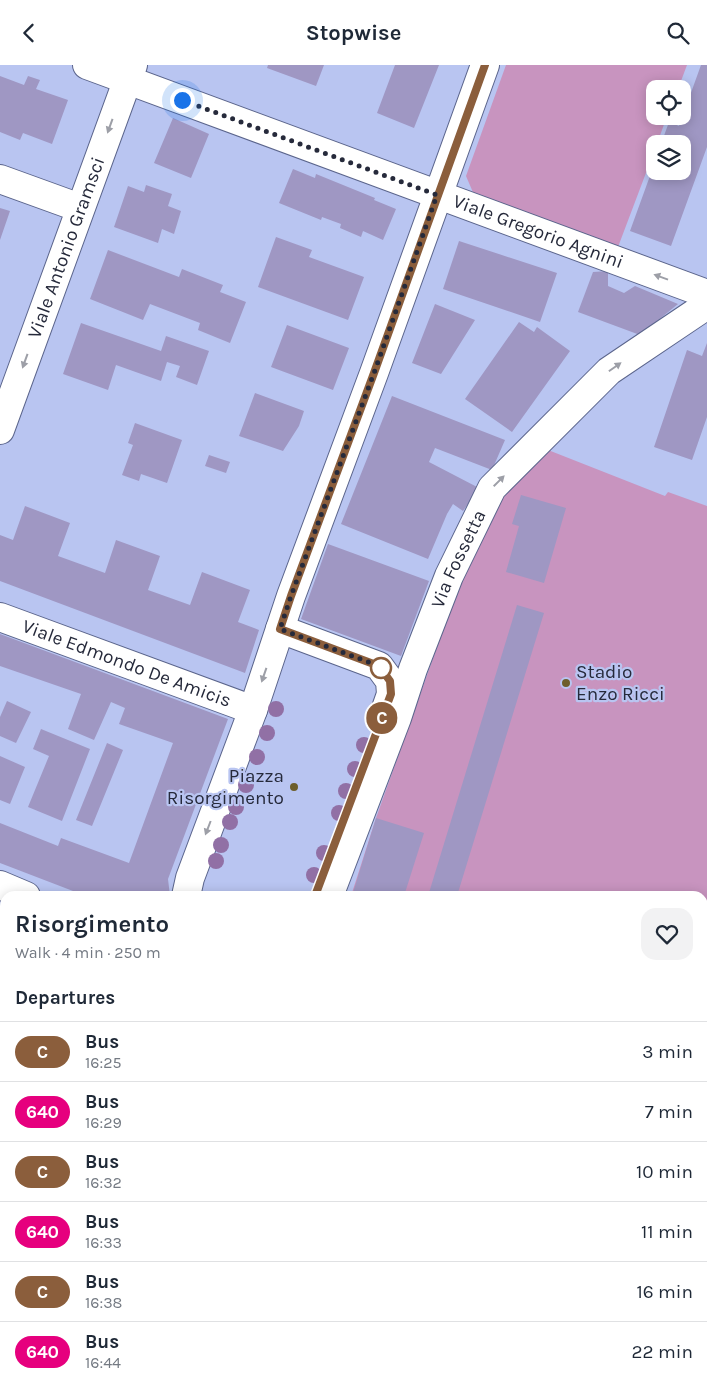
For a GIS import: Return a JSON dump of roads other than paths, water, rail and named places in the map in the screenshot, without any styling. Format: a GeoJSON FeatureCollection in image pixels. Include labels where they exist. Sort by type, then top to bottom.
{"type":"FeatureCollection","features":[{"type":"Feature","properties":{"kind":"street","name":"Viale Gregorio Agnini"},"geometry":{"type":"LineString","coordinates":[[87,65],[130,72],[437,195],[707,294]]}},
{"type":"Feature","properties":{"kind":"street"},"geometry":{"type":"LineString","coordinates":[[187,891],[190,878],[253,710],[291,596],[371,383],[485,65]]}},
{"type":"Feature","properties":{"kind":"street","name":"Viale Antonio Gramsci"},"geometry":{"type":"LineString","coordinates":[[0,430],[130,72]]}},
{"type":"Feature","properties":{"kind":"street"},"geometry":{"type":"LineString","coordinates":[[0,179],[80,207]]}},
{"type":"Feature","properties":{"kind":"street","name":"Via Fossetta"},"geometry":{"type":"LineString","coordinates":[[331,891],[449,576],[492,488],[609,371],[707,305]]}},
{"type":"Feature","properties":{"kind":"street","name":"Viale Edmondo De Amicis"},"geometry":{"type":"LineString","coordinates":[[0,617],[253,710]]}},
{"type":"Feature","properties":{"kind":"street"},"geometry":{"type":"LineString","coordinates":[[280,629],[379,666],[390,681],[391,694],[317,891]]}},
{"type":"Feature","properties":{"kind":"street"},"geometry":{"type":"LineString","coordinates":[[0,885],[14,891]]}},
{"type":"Feature","properties":{"kind":"place","name":"Stadio Enzo Ricci"},"geometry":{"type":"Point","coordinates":[566,683]}},
{"type":"Feature","properties":{"kind":"place","name":"Piazza Risorgimento"},"geometry":{"type":"Point","coordinates":[294,787]}}]}
